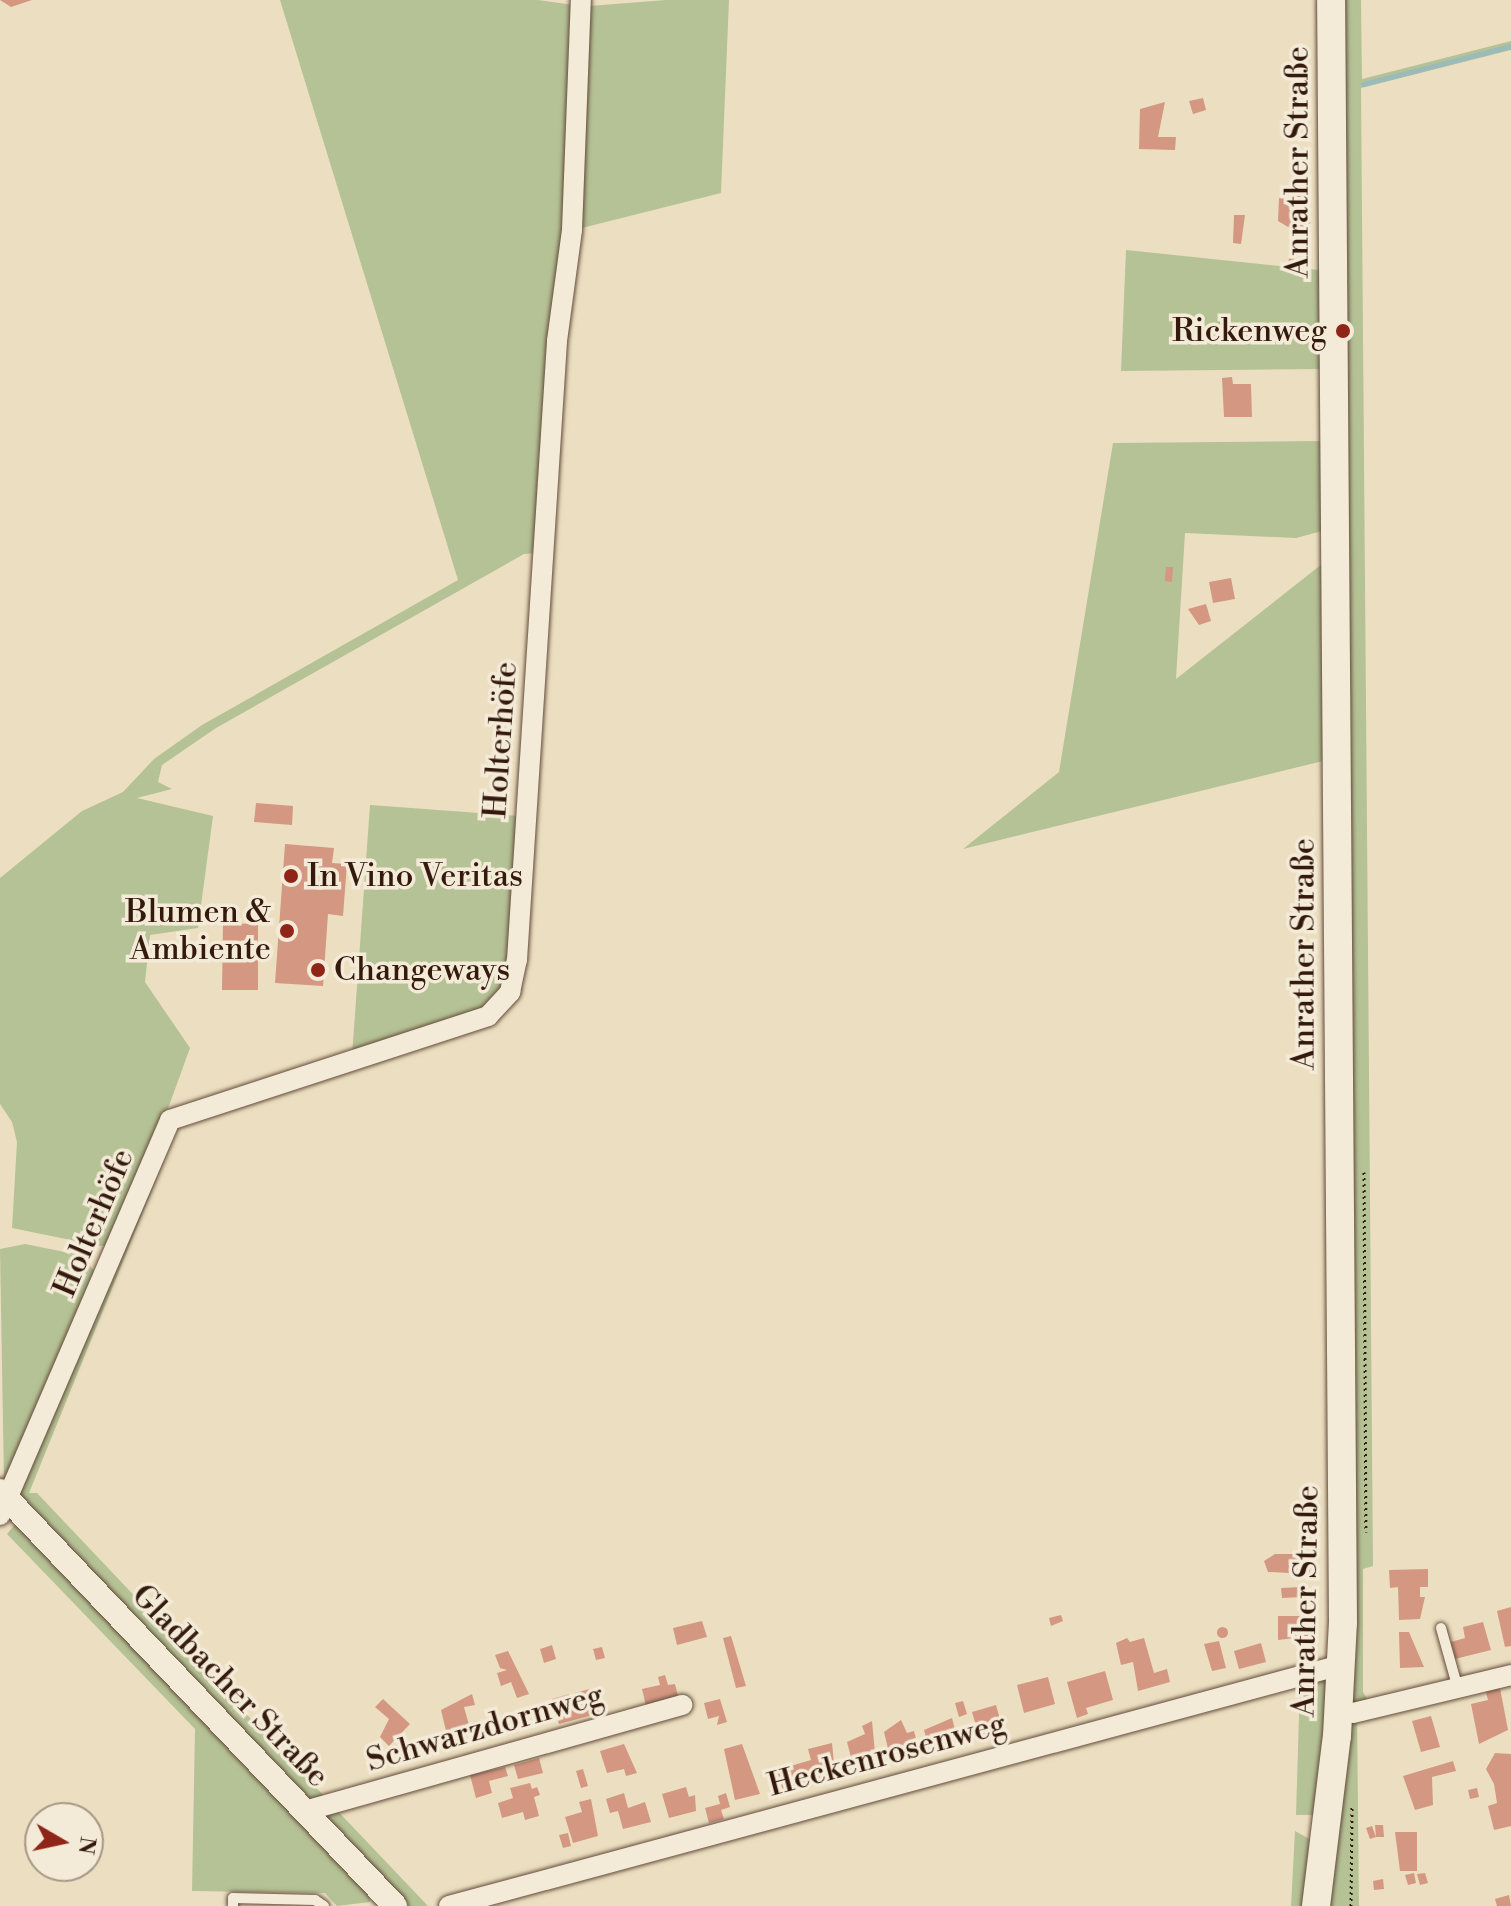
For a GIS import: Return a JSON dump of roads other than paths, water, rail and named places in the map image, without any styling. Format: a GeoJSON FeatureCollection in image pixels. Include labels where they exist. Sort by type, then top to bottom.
{"type":"FeatureCollection","features":[{"type":"Feature","properties":{"kind":"main road","name":"Anrather Straße"},"geometry":{"type":"LineString","coordinates":[[1316,1906],[1341,1665],[1331,0]]}},
{"type":"Feature","properties":{"kind":"street","name":"Holterhöfe"},"geometry":{"type":"LineString","coordinates":[[7,1504],[170,1120],[488,1016],[510,992],[517,960],[557,341],[572,230],[581,0]]}},
{"type":"Feature","properties":{"kind":"street","name":"Gladbacher Straße"},"geometry":{"type":"LineString","coordinates":[[7,1504],[305,1811],[387,1904]]}},
{"type":"Feature","properties":{"kind":"street","name":"Heckenrosenweg"},"geometry":{"type":"LineString","coordinates":[[449,1906],[1341,1665]]}},
{"type":"Feature","properties":{"kind":"street"},"geometry":{"type":"LineString","coordinates":[[1353,1713],[1511,1675]]}},
{"type":"Feature","properties":{"kind":"street","name":"Schwarzdornweg"},"geometry":{"type":"LineString","coordinates":[[305,1811],[682,1705]]}},
{"type":"Feature","properties":{"kind":"lane"},"geometry":{"type":"LineString","coordinates":[[1441,1628],[1458,1689]]}},
{"type":"Feature","properties":{"kind":"lane"},"geometry":{"type":"LineString","coordinates":[[233,1906],[233,1898],[315,1900],[324,1906]]}},
{"type":"Feature","properties":{"kind":"waterway"},"geometry":{"type":"LineString","coordinates":[[1363,84],[1511,46]]}},
{"type":"Feature","properties":{"kind":"place","name":"Rickenweg"},"geometry":{"type":"Point","coordinates":[1343,331]}},
{"type":"Feature","properties":{"kind":"place","name":"In Vino Veritas"},"geometry":{"type":"Point","coordinates":[291,876]}},
{"type":"Feature","properties":{"kind":"place","name":"Blumen & Ambiente"},"geometry":{"type":"Point","coordinates":[287,931]}},
{"type":"Feature","properties":{"kind":"place","name":"Changeways"},"geometry":{"type":"Point","coordinates":[318,970]}}]}
